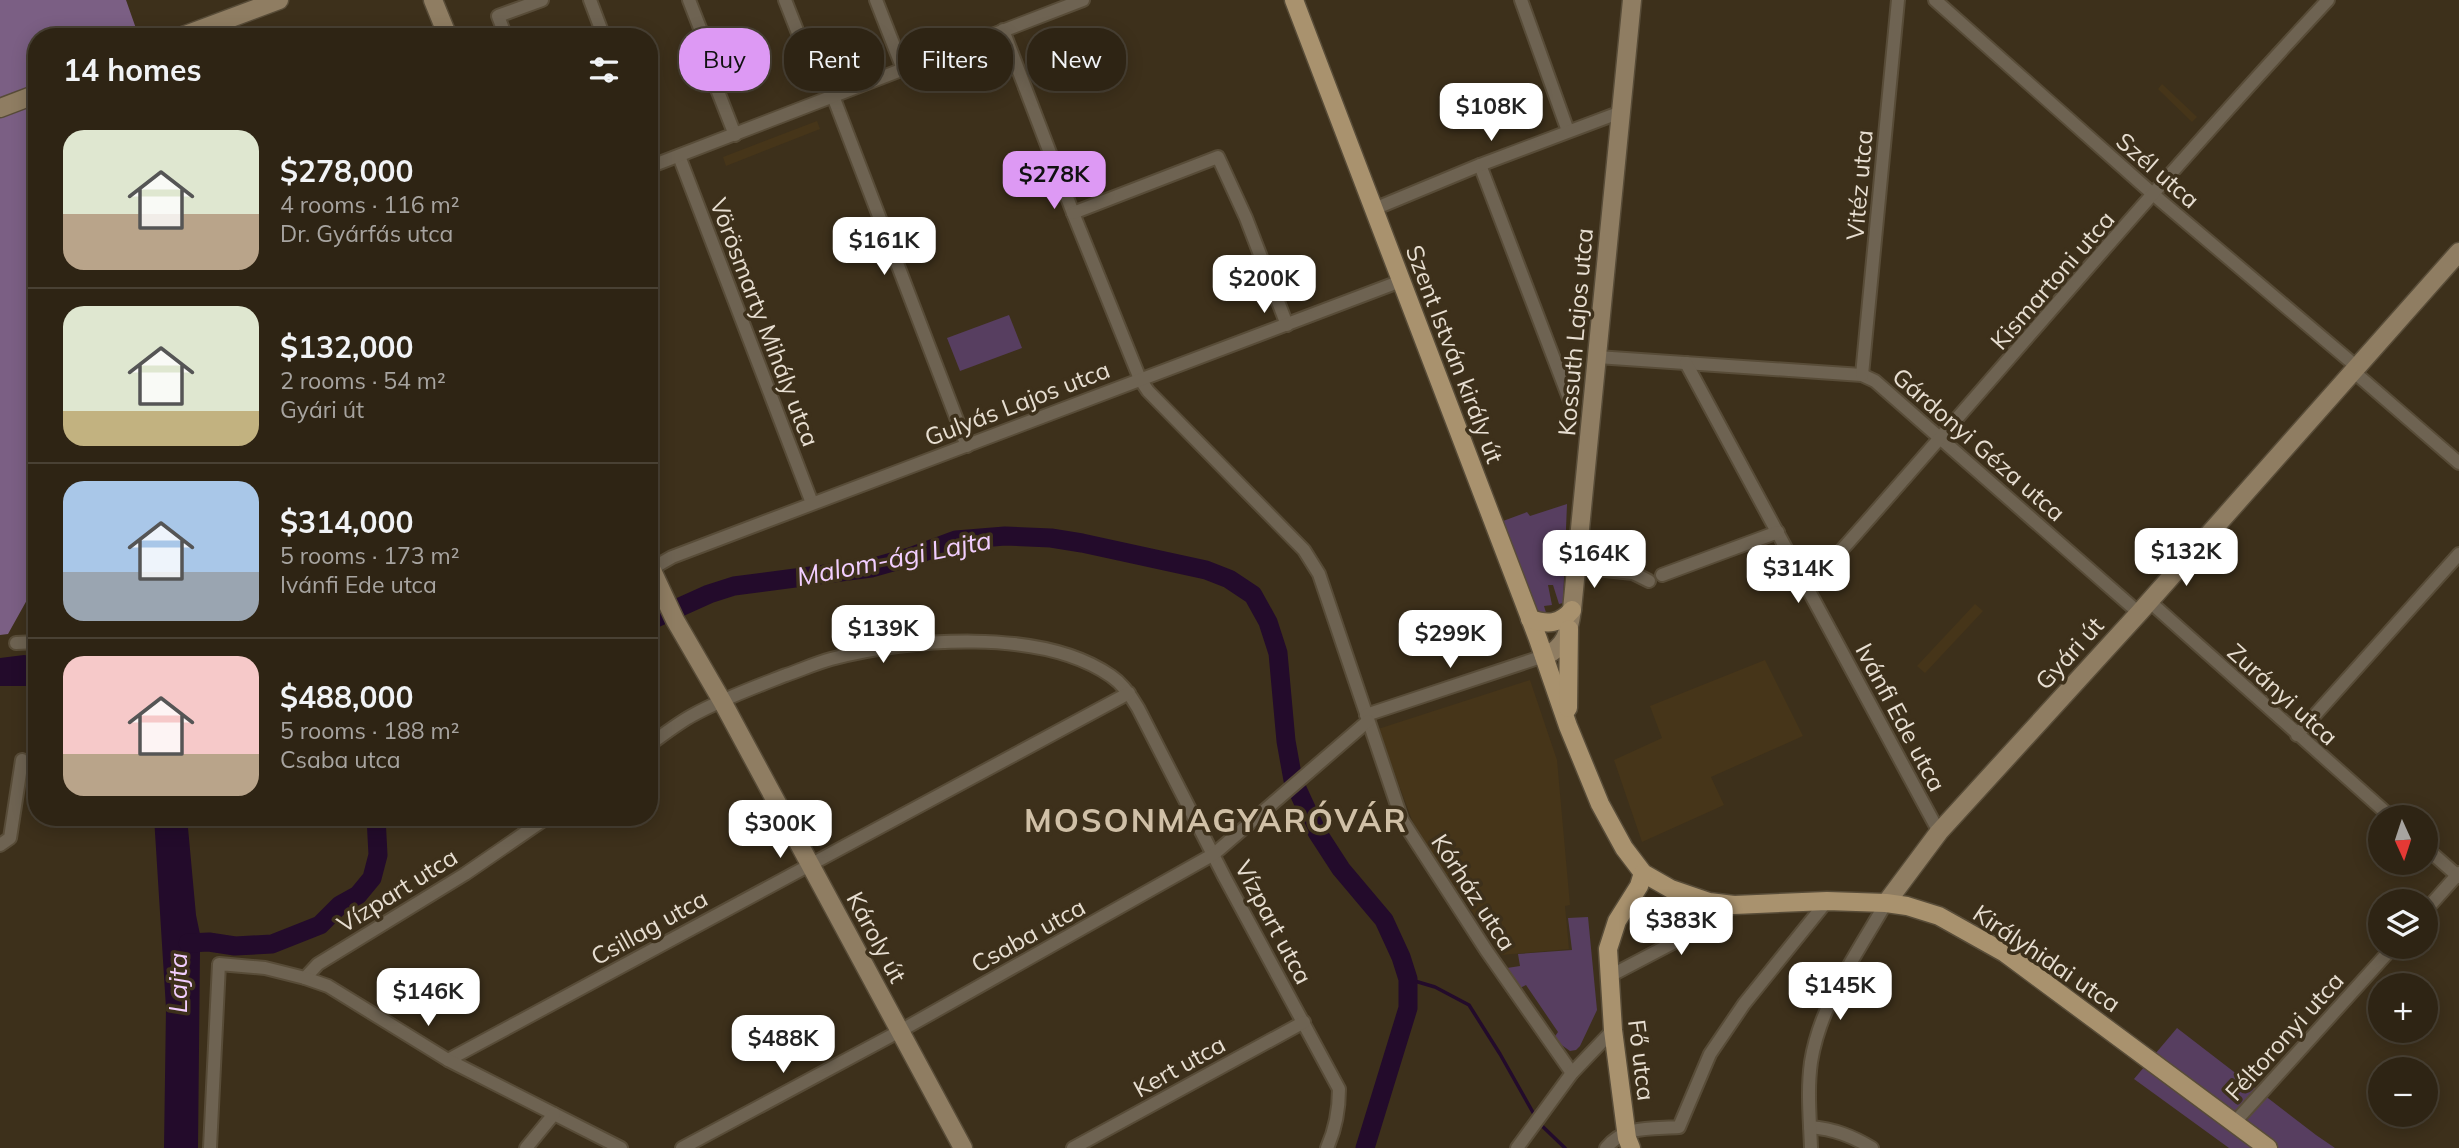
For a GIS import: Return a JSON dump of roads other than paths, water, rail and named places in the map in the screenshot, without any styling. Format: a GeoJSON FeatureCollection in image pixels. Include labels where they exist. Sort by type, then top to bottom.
{"type":"FeatureCollection","features":[{"type":"Feature","properties":{"kind":"main road","name":"Szent István király út"},"geometry":{"type":"LineString","coordinates":[[1294,0],[1544,656],[1568,726]]}},
{"type":"Feature","properties":{"kind":"main road"},"geometry":{"type":"LineString","coordinates":[[1530,619],[1551,623],[1572,610]]}},
{"type":"Feature","properties":{"kind":"main road"},"geometry":{"type":"LineString","coordinates":[[1568,726],[1569,629]]}},
{"type":"Feature","properties":{"kind":"main road","name":"Királyhidai utca"},"geometry":{"type":"LineString","coordinates":[[1568,726],[1613,831],[1643,873],[1692,898],[1734,905],[1827,901],[1886,902],[1938,916],[2005,953],[2268,1148]]}},
{"type":"Feature","properties":{"kind":"main road","name":"Fő utca"},"geometry":{"type":"LineString","coordinates":[[1629,1140],[1613,1030],[1608,949],[1617,921],[1639,887],[1643,873]]}},
{"type":"Feature","properties":{"kind":"street"},"geometry":{"type":"LineString","coordinates":[[204,28],[279,0]]}},
{"type":"Feature","properties":{"kind":"street"},"geometry":{"type":"LineString","coordinates":[[433,0],[444,28]]}},
{"type":"Feature","properties":{"kind":"street"},"geometry":{"type":"LineString","coordinates":[[503,28],[498,16],[542,0]]}},
{"type":"Feature","properties":{"kind":"street"},"geometry":{"type":"LineString","coordinates":[[590,0],[601,28]]}},
{"type":"Feature","properties":{"kind":"street"},"geometry":{"type":"LineString","coordinates":[[689,0],[705,41],[699,43],[735,135]]}},
{"type":"Feature","properties":{"kind":"street"},"geometry":{"type":"LineString","coordinates":[[785,0],[796,28]]}},
{"type":"Feature","properties":{"kind":"street"},"geometry":{"type":"LineString","coordinates":[[876,0],[898,56]]}},
{"type":"Feature","properties":{"kind":"street"},"geometry":{"type":"LineString","coordinates":[[1008,28],[1083,0]]}},
{"type":"Feature","properties":{"kind":"street"},"geometry":{"type":"LineString","coordinates":[[1521,0],[1568,131]]}},
{"type":"Feature","properties":{"kind":"street","name":"Kossuth Lajos utca"},"geometry":{"type":"LineString","coordinates":[[1569,629],[1632,0]]}},
{"type":"Feature","properties":{"kind":"street","name":"Vitéz utca"},"geometry":{"type":"LineString","coordinates":[[1862,375],[1898,0]]}},
{"type":"Feature","properties":{"kind":"street","name":"Szél utca"},"geometry":{"type":"LineString","coordinates":[[1935,0],[2459,463]]}},
{"type":"Feature","properties":{"kind":"street","name":"Kismartoni utca"},"geometry":{"type":"LineString","coordinates":[[1808,588],[2154,195],[2222,113],[2328,0]]}},
{"type":"Feature","properties":{"kind":"street","name":"Kórház utca"},"geometry":{"type":"LineString","coordinates":[[1013,56],[1140,379],[1157,401],[1304,550],[1319,574],[1402,820],[1486,950],[1572,1073]]}},
{"type":"Feature","properties":{"kind":"street"},"geometry":{"type":"LineString","coordinates":[[658,164],[898,71]]}},
{"type":"Feature","properties":{"kind":"street"},"geometry":{"type":"LineString","coordinates":[[832,96],[967,446]]}},
{"type":"Feature","properties":{"kind":"street"},"geometry":{"type":"LineString","coordinates":[[0,108],[28,97]]}},
{"type":"Feature","properties":{"kind":"street"},"geometry":{"type":"LineString","coordinates":[[1374,209],[1480,165],[1621,112]]}},
{"type":"Feature","properties":{"kind":"street","name":"Vörösmarty Mihály utca"},"geometry":{"type":"LineString","coordinates":[[679,156],[812,503]]}},
{"type":"Feature","properties":{"kind":"street"},"geometry":{"type":"LineString","coordinates":[[1073,213],[1218,157],[1246,218],[1287,324]]}},
{"type":"Feature","properties":{"kind":"street"},"geometry":{"type":"LineString","coordinates":[[1480,165],[1572,407]]}},
{"type":"Feature","properties":{"kind":"street","name":"Gyári út"},"geometry":{"type":"LineString","coordinates":[[1886,902],[1939,832],[2144,607],[2459,252]]}},
{"type":"Feature","properties":{"kind":"street","name":"Gulyás Lajos utca"},"geometry":{"type":"LineString","coordinates":[[658,563],[1401,281]]}},
{"type":"Feature","properties":{"kind":"street","name":"Gárdonyi Géza utca"},"geometry":{"type":"LineString","coordinates":[[1597,357],[1862,375],[1875,381],[2144,607]]}},
{"type":"Feature","properties":{"kind":"street","name":"Ivánfi Ede utca"},"geometry":{"type":"LineString","coordinates":[[1686,363],[1939,832]]}},
{"type":"Feature","properties":{"kind":"street"},"geometry":{"type":"LineString","coordinates":[[1662,575],[1778,532]]}},
{"type":"Feature","properties":{"kind":"street"},"geometry":{"type":"LineString","coordinates":[[2297,735],[2459,554]]}},
{"type":"Feature","properties":{"kind":"street"},"geometry":{"type":"LineString","coordinates":[[1577,567],[1633,573],[1649,581]]}},
{"type":"Feature","properties":{"kind":"street","name":"Károly út"},"geometry":{"type":"LineString","coordinates":[[659,599],[675,620],[722,701],[963,1148]]}},
{"type":"Feature","properties":{"kind":"street","name":"Zurányi utca"},"geometry":{"type":"LineString","coordinates":[[2144,607],[2377,805]]}},
{"type":"Feature","properties":{"kind":"street"},"geometry":{"type":"LineString","coordinates":[[1544,656],[1560,647],[1569,629]]}},
{"type":"Feature","properties":{"kind":"street"},"geometry":{"type":"LineString","coordinates":[[16,643],[28,642]]}},
{"type":"Feature","properties":{"kind":"street","name":"Vízpart utca"},"geometry":{"type":"LineString","coordinates":[[658,740],[691,716],[722,701],[829,659],[910,643],[1018,645],[1049,650],[1099,669],[1129,693],[1339,1089],[1335,1131],[1327,1148]]}},
{"type":"Feature","properties":{"kind":"street","name":"Csaba utca"},"geometry":{"type":"LineString","coordinates":[[682,1148],[900,1031],[1214,854],[1367,718],[1544,656]]}},
{"type":"Feature","properties":{"kind":"street","name":"Csillag utca"},"geometry":{"type":"LineString","coordinates":[[448,1060],[1129,693]]}},
{"type":"Feature","properties":{"kind":"street"},"geometry":{"type":"LineString","coordinates":[[0,845],[10,838],[22,760]]}},
{"type":"Feature","properties":{"kind":"street","name":"Vízpart utca"},"geometry":{"type":"LineString","coordinates":[[305,978],[318,964],[465,874],[535,826]]}},
{"type":"Feature","properties":{"kind":"street"},"geometry":{"type":"LineString","coordinates":[[2438,858],[2458,875],[2438,898]]}},
{"type":"Feature","properties":{"kind":"street"},"geometry":{"type":"LineString","coordinates":[[1606,1148],[1615,1137],[1629,1140],[1679,1127],[1710,1054],[1744,1004],[1827,901]]}},
{"type":"Feature","properties":{"kind":"street"},"geometry":{"type":"LineString","coordinates":[[1811,1148],[1809,1083],[1812,1058],[1820,1031],[1829,1005],[1886,902]]}},
{"type":"Feature","properties":{"kind":"street"},"geometry":{"type":"LineString","coordinates":[[1608,977],[1711,923],[1734,905]]}},
{"type":"Feature","properties":{"kind":"street","name":"Féltoronyi utca"},"geometry":{"type":"LineString","coordinates":[[2235,1122],[2382,959]]}},
{"type":"Feature","properties":{"kind":"street"},"geometry":{"type":"LineString","coordinates":[[210,1148],[219,964],[265,968],[328,986],[448,1060],[621,1148]]}},
{"type":"Feature","properties":{"kind":"street","name":"Kert utca"},"geometry":{"type":"LineString","coordinates":[[1073,1148],[1304,1022]]}},
{"type":"Feature","properties":{"kind":"street"},"geometry":{"type":"LineString","coordinates":[[1517,1148],[1572,1073],[1613,1030]]}},
{"type":"Feature","properties":{"kind":"street"},"geometry":{"type":"LineString","coordinates":[[526,1148],[554,1114]]}},
{"type":"Feature","properties":{"kind":"street"},"geometry":{"type":"LineString","coordinates":[[1810,1127],[1831,1128],[1872,1148]]}},
{"type":"Feature","properties":{"kind":"water"},"geometry":{"type":"Polygon","coordinates":[[[28,656],[28,686],[0,686],[0,658],[28,656]]]}},
{"type":"Feature","properties":{"kind":"water","name":"Lajta"},"geometry":{"type":"Polygon","coordinates":[[[155,826],[188,826],[196,915],[201,939],[212,940],[214,948],[200,949],[198,1148],[164,1148],[166,1008],[155,826]]]}},
{"type":"Feature","properties":{"kind":"waterway","name":"Malom-ági Lajta"},"geometry":{"type":"LineString","coordinates":[[658,617],[734,586],[871,568],[956,540],[1005,536],[1051,538],[1082,543],[1206,570],[1229,579],[1253,595],[1268,622],[1278,653],[1286,741],[1293,780],[1317,832],[1341,869],[1384,920],[1408,979],[1408,1008],[1365,1148]]}},
{"type":"Feature","properties":{"kind":"waterway","name":"Malom-ági Lajta"},"geometry":{"type":"LineString","coordinates":[[188,943],[209,942],[235,946],[272,944],[320,925],[340,905],[358,895],[372,878],[378,855],[376,826]]}},
{"type":"Feature","properties":{"kind":"waterway"},"geometry":{"type":"LineString","coordinates":[[1408,979],[1435,987],[1469,1005],[1535,1116]]}},
{"type":"Feature","properties":{"kind":"waterway"},"geometry":{"type":"LineString","coordinates":[[1539,1123],[1565,1148]]}},
{"type":"Feature","properties":{"kind":"district","name":"MOSONMAGYARÓVÁR"},"geometry":{"type":"Point","coordinates":[1216,820]}}]}
